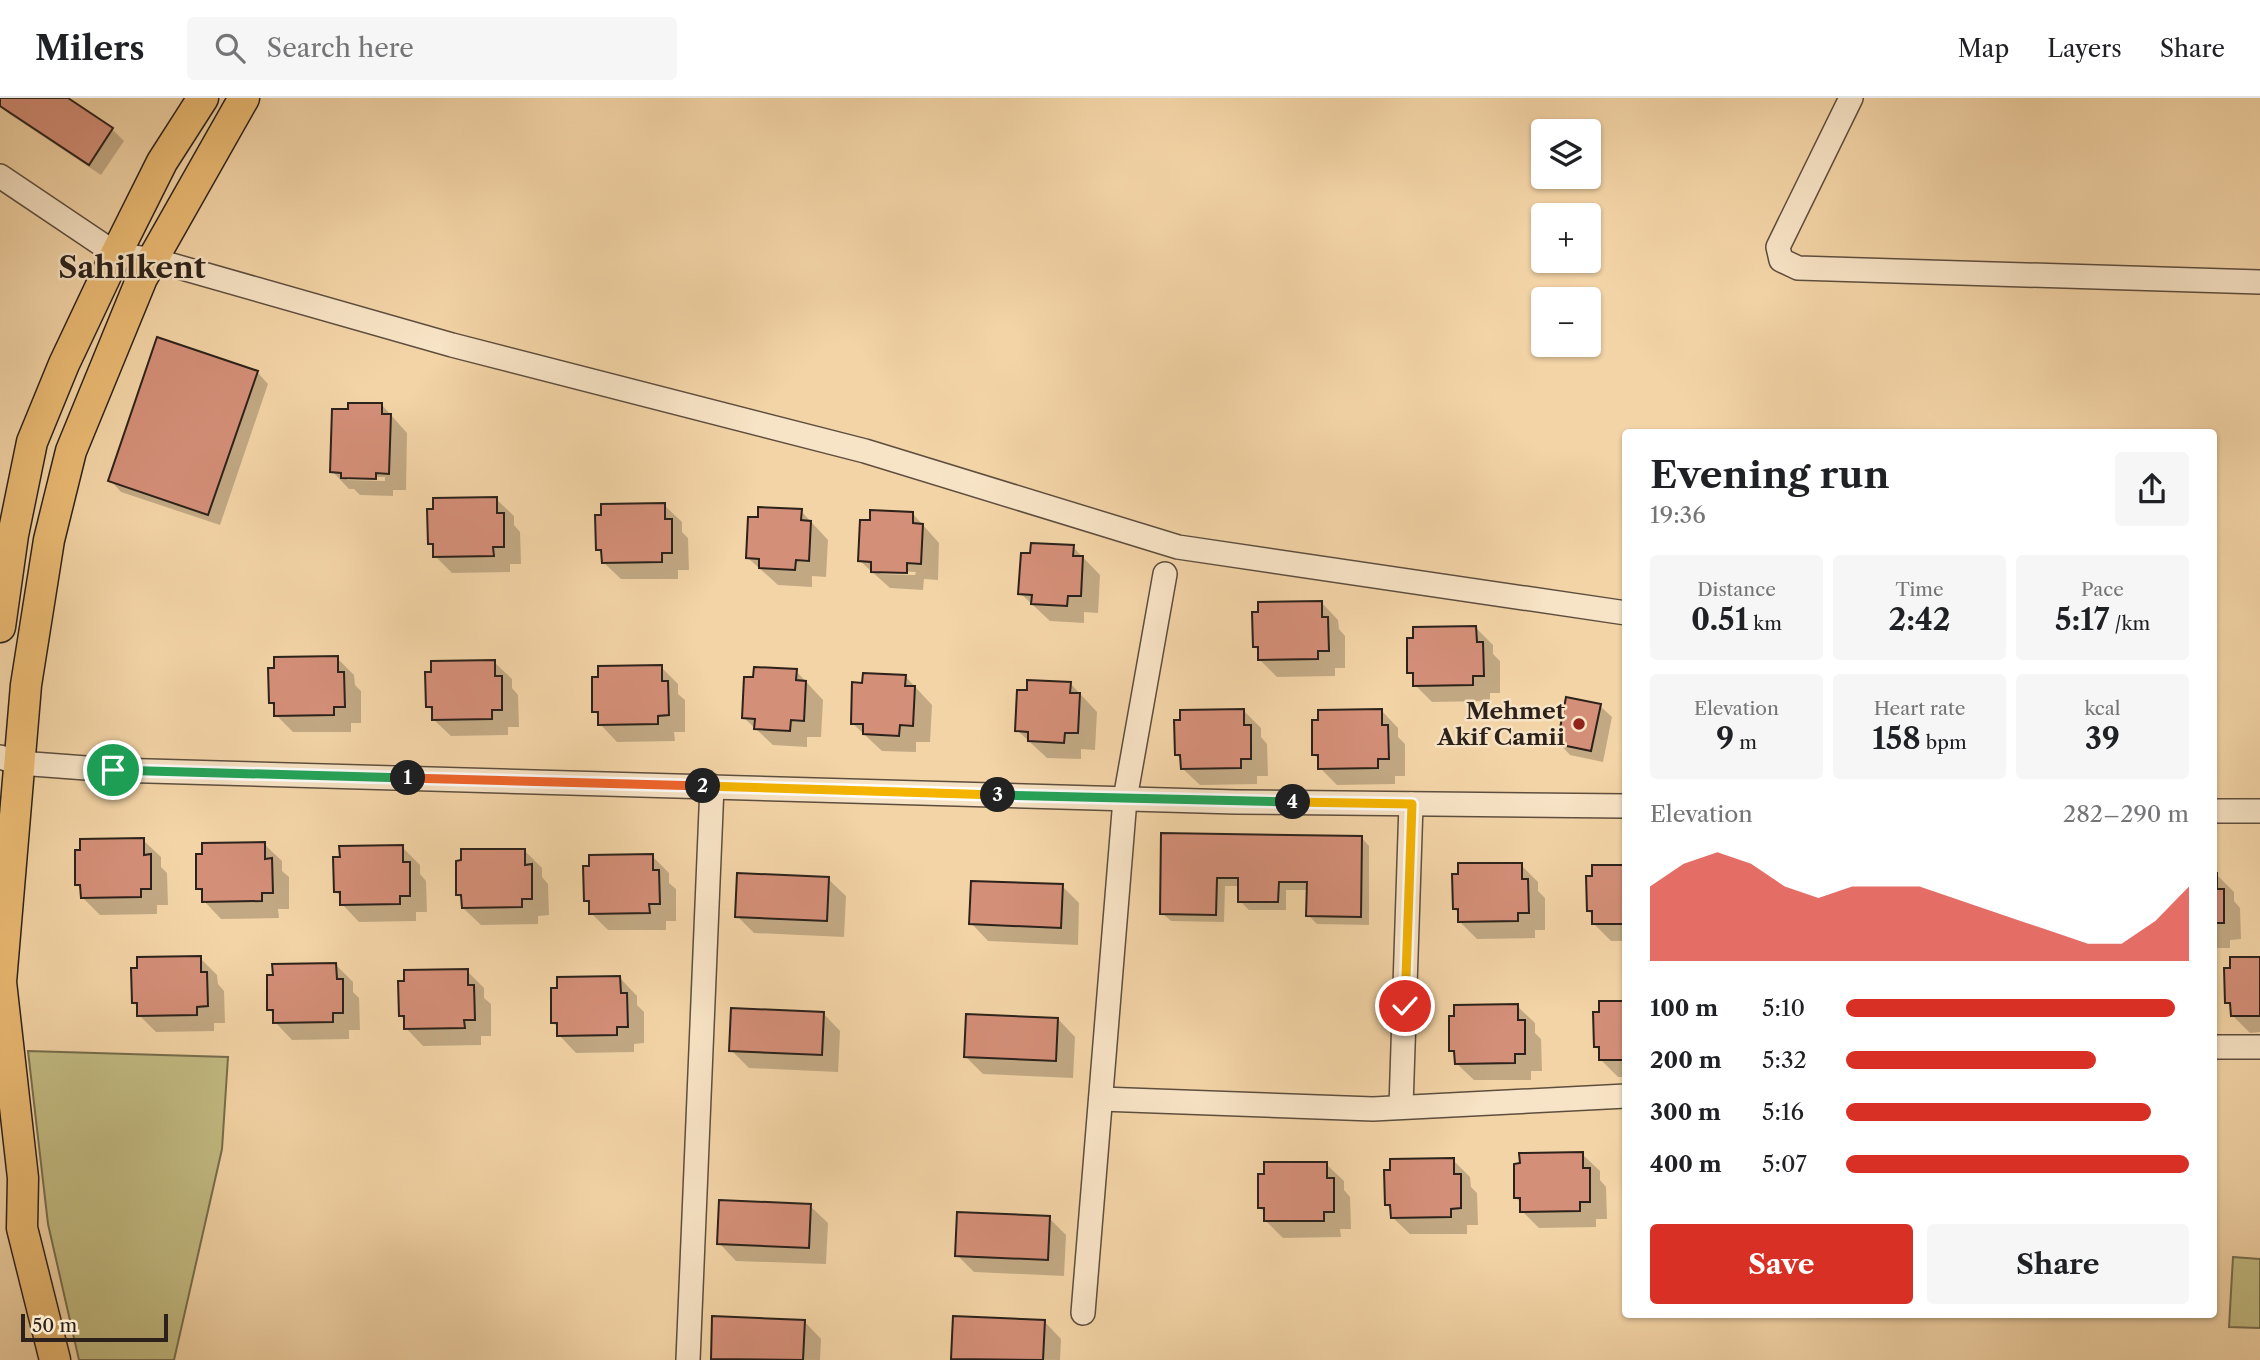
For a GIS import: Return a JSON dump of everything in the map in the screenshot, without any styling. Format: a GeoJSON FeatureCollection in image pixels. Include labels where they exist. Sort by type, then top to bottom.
{"type":"FeatureCollection","features":[{"type":"Feature","properties":{"kind":"main road"},"geometry":{"type":"LineString","coordinates":[[0,627],[13,535],[32,442],[64,364],[116,254],[163,162],[203,98]]}},
{"type":"Feature","properties":{"kind":"main road"},"geometry":{"type":"LineString","coordinates":[[55,1360],[22,1228],[23,1178],[1,982],[10,760],[26,685],[49,540],[71,451],[142,278],[244,98]]}},
{"type":"Feature","properties":{"kind":"main road"},"geometry":{"type":"LineString","coordinates":[[0,1154],[10,1156],[17,1162],[23,1178],[19,1193],[14,1199],[0,1204]]}},
{"type":"Feature","properties":{"kind":"street"},"geometry":{"type":"LineString","coordinates":[[1851,98],[1778,247],[1781,260],[1798,268],[2260,282]]}},
{"type":"Feature","properties":{"kind":"street"},"geometry":{"type":"LineString","coordinates":[[0,176],[116,254],[154,260],[452,345],[865,451],[1178,548],[1622,612]]}},
{"type":"Feature","properties":{"kind":"street"},"geometry":{"type":"LineString","coordinates":[[1083,1313],[1125,799],[1165,574]]}},
{"type":"Feature","properties":{"kind":"street"},"geometry":{"type":"LineString","coordinates":[[10,760],[113,770],[1125,799],[1622,806]]}},
{"type":"Feature","properties":{"kind":"street"},"geometry":{"type":"LineString","coordinates":[[688,1360],[712,786]]}},
{"type":"Feature","properties":{"kind":"street"},"geometry":{"type":"LineString","coordinates":[[1401,1107],[1412,804]]}},
{"type":"Feature","properties":{"kind":"street"},"geometry":{"type":"LineString","coordinates":[[2217,811],[2260,811]]}},
{"type":"Feature","properties":{"kind":"street"},"geometry":{"type":"LineString","coordinates":[[2217,1047],[2260,1047]]}},
{"type":"Feature","properties":{"kind":"street"},"geometry":{"type":"LineString","coordinates":[[1101,1099],[1373,1109],[1622,1096]]}},
{"type":"Feature","properties":{"kind":"shaded area"},"geometry":{"type":"Polygon","coordinates":[[[28,1051],[228,1057],[222,1149],[174,1360],[79,1360],[48,1224],[28,1051]]]}},
{"type":"Feature","properties":{"kind":"shaded area"},"geometry":{"type":"Polygon","coordinates":[[[2233,1257],[2260,1259],[2260,1328],[2229,1327],[2233,1257]]]}},
{"type":"Feature","properties":{"kind":"building"},"geometry":{"type":"Polygon","coordinates":[[[0,98],[68,98],[113,128],[89,165],[0,106],[0,98]]]}},
{"type":"Feature","properties":{"kind":"building"},"geometry":{"type":"Polygon","coordinates":[[[157,337],[258,371],[208,515],[108,481],[157,337]]]}},
{"type":"Feature","properties":{"kind":"building"},"geometry":{"type":"Polygon","coordinates":[[[348,403],[382,403],[382,414],[391,414],[389,474],[376,473],[376,479],[341,478],[341,473],[330,472],[332,409],[348,409],[348,403]]]}},
{"type":"Feature","properties":{"kind":"building"},"geometry":{"type":"Polygon","coordinates":[[[497,497],[497,513],[504,513],[504,547],[493,547],[494,556],[433,557],[433,544],[428,544],[427,509],[433,509],[433,498],[497,497]]]}},
{"type":"Feature","properties":{"kind":"building"},"geometry":{"type":"Polygon","coordinates":[[[665,503],[665,519],[672,519],[672,553],[662,553],[662,562],[602,563],[601,550],[596,550],[595,515],[601,515],[601,504],[665,503]]]}},
{"type":"Feature","properties":{"kind":"building"},"geometry":{"type":"Polygon","coordinates":[[[758,507],[802,509],[801,520],[811,521],[809,561],[796,560],[795,570],[759,568],[759,559],[746,558],[748,517],[758,517],[758,507]]]}},
{"type":"Feature","properties":{"kind":"building"},"geometry":{"type":"Polygon","coordinates":[[[870,510],[913,512],[913,523],[923,524],[921,564],[907,563],[907,573],[871,572],[871,562],[858,561],[860,520],[870,520],[870,510]]]}},
{"type":"Feature","properties":{"kind":"building"},"geometry":{"type":"Polygon","coordinates":[[[1031,543],[1074,545],[1073,556],[1083,556],[1081,596],[1068,596],[1067,606],[1031,604],[1032,595],[1018,594],[1021,553],[1030,553],[1031,543]]]}},
{"type":"Feature","properties":{"kind":"building"},"geometry":{"type":"Polygon","coordinates":[[[1322,601],[1322,617],[1328,617],[1329,651],[1318,651],[1318,659],[1258,660],[1258,647],[1253,647],[1252,612],[1258,612],[1258,602],[1322,601]]]}},
{"type":"Feature","properties":{"kind":"building"},"geometry":{"type":"Polygon","coordinates":[[[1476,626],[1477,642],[1483,642],[1484,676],[1473,676],[1473,685],[1413,686],[1413,673],[1407,673],[1407,638],[1413,638],[1413,627],[1476,626]]]}},
{"type":"Feature","properties":{"kind":"building"},"geometry":{"type":"Polygon","coordinates":[[[338,656],[338,672],[344,672],[345,707],[334,707],[334,715],[274,716],[274,703],[269,703],[268,668],[274,668],[274,657],[338,656]]]}},
{"type":"Feature","properties":{"kind":"building"},"geometry":{"type":"Polygon","coordinates":[[[495,660],[495,676],[502,676],[502,710],[492,710],[492,719],[432,720],[432,707],[426,707],[425,672],[431,672],[431,661],[495,660]]]}},
{"type":"Feature","properties":{"kind":"building"},"geometry":{"type":"Polygon","coordinates":[[[662,665],[662,681],[668,681],[669,715],[658,716],[658,724],[598,725],[598,712],[592,712],[592,677],[598,677],[598,666],[662,665]]]}},
{"type":"Feature","properties":{"kind":"building"},"geometry":{"type":"Polygon","coordinates":[[[754,667],[797,669],[796,680],[806,681],[804,721],[791,720],[790,731],[754,729],[755,719],[742,718],[744,677],[753,677],[754,667]]]}},
{"type":"Feature","properties":{"kind":"building"},"geometry":{"type":"Polygon","coordinates":[[[863,673],[906,675],[905,686],[915,686],[913,726],[900,725],[899,736],[863,734],[863,724],[851,724],[852,682],[862,683],[863,673]]]}},
{"type":"Feature","properties":{"kind":"building"},"geometry":{"type":"Polygon","coordinates":[[[1027,680],[1071,682],[1070,693],[1080,693],[1078,733],[1065,733],[1064,743],[1028,741],[1028,732],[1015,731],[1017,690],[1027,690],[1027,680]]]}},
{"type":"Feature","properties":{"kind":"building","name":"Mehmet Akif Camii"},"geometry":{"type":"Polygon","coordinates":[[[1566,697],[1601,704],[1591,751],[1557,744],[1566,697]]]}},
{"type":"Feature","properties":{"kind":"building"},"geometry":{"type":"Polygon","coordinates":[[[1244,709],[1244,725],[1251,725],[1251,759],[1241,759],[1241,768],[1181,769],[1180,755],[1175,755],[1174,720],[1180,720],[1180,710],[1244,709]]]}},
{"type":"Feature","properties":{"kind":"building"},"geometry":{"type":"Polygon","coordinates":[[[1382,709],[1382,725],[1388,725],[1389,759],[1378,759],[1378,768],[1318,769],[1318,755],[1312,755],[1312,720],[1318,720],[1318,710],[1382,709]]]}},
{"type":"Feature","properties":{"kind":"building"},"geometry":{"type":"Polygon","coordinates":[[[1161,833],[1362,836],[1361,917],[1306,916],[1307,882],[1279,882],[1278,902],[1238,902],[1238,878],[1217,878],[1216,915],[1160,914],[1161,833]]]}},
{"type":"Feature","properties":{"kind":"building"},"geometry":{"type":"Polygon","coordinates":[[[144,838],[144,855],[151,854],[151,889],[141,889],[141,897],[81,898],[80,885],[75,885],[75,850],[80,850],[80,839],[144,838]]]}},
{"type":"Feature","properties":{"kind":"building"},"geometry":{"type":"Polygon","coordinates":[[[265,842],[265,859],[272,858],[273,893],[262,893],[262,901],[202,902],[202,889],[196,889],[196,854],[202,854],[202,843],[265,842]]]}},
{"type":"Feature","properties":{"kind":"building"},"geometry":{"type":"Polygon","coordinates":[[[403,845],[403,862],[410,862],[410,896],[400,896],[400,904],[340,905],[340,892],[334,892],[333,857],[340,857],[339,846],[403,845]]]}},
{"type":"Feature","properties":{"kind":"building"},"geometry":{"type":"Polygon","coordinates":[[[461,849],[525,849],[525,865],[532,864],[532,899],[522,899],[522,907],[462,908],[461,895],[456,895],[456,861],[461,860],[461,849]]]}},
{"type":"Feature","properties":{"kind":"building"},"geometry":{"type":"Polygon","coordinates":[[[653,854],[653,870],[659,870],[660,904],[649,904],[650,913],[589,914],[589,901],[584,901],[583,866],[589,866],[589,855],[653,854]]]}},
{"type":"Feature","properties":{"kind":"building"},"geometry":{"type":"Polygon","coordinates":[[[1458,863],[1522,863],[1522,879],[1528,879],[1529,913],[1518,913],[1518,921],[1458,922],[1458,909],[1453,909],[1452,874],[1458,874],[1458,863]]]}},
{"type":"Feature","properties":{"kind":"building"},"geometry":{"type":"Polygon","coordinates":[[[1592,865],[1622,865],[1622,924],[1592,924],[1592,911],[1587,911],[1586,876],[1592,876],[1592,865]]]}},
{"type":"Feature","properties":{"kind":"building"},"geometry":{"type":"Polygon","coordinates":[[[737,873],[829,877],[827,921],[735,917],[737,873]]]}},
{"type":"Feature","properties":{"kind":"building"},"geometry":{"type":"Polygon","coordinates":[[[971,881],[1063,884],[1061,928],[969,924],[971,881]]]}},
{"type":"Feature","properties":{"kind":"building"},"geometry":{"type":"Polygon","coordinates":[[[2217,889],[2224,889],[2224,923],[2217,923],[2217,889]]]}},
{"type":"Feature","properties":{"kind":"building"},"geometry":{"type":"Polygon","coordinates":[[[201,956],[201,972],[207,972],[208,1006],[197,1007],[197,1015],[137,1016],[137,1003],[132,1003],[131,968],[137,968],[137,957],[201,956]]]}},
{"type":"Feature","properties":{"kind":"building"},"geometry":{"type":"Polygon","coordinates":[[[2230,957],[2260,957],[2260,1016],[2231,1016],[2230,1003],[2225,1003],[2224,968],[2230,968],[2230,957]]]}},
{"type":"Feature","properties":{"kind":"building"},"geometry":{"type":"Polygon","coordinates":[[[336,963],[337,979],[343,979],[343,1013],[333,1013],[333,1022],[273,1023],[273,1010],[267,1010],[267,975],[273,975],[272,964],[336,963]]]}},
{"type":"Feature","properties":{"kind":"building"},"geometry":{"type":"Polygon","coordinates":[[[468,969],[468,985],[474,985],[475,1020],[464,1020],[465,1028],[404,1029],[404,1016],[399,1016],[398,981],[404,981],[404,970],[468,969]]]}},
{"type":"Feature","properties":{"kind":"building"},"geometry":{"type":"Polygon","coordinates":[[[620,976],[621,993],[627,993],[628,1027],[617,1027],[617,1035],[557,1036],[557,1023],[551,1023],[551,988],[557,988],[557,977],[620,976]]]}},
{"type":"Feature","properties":{"kind":"building"},"geometry":{"type":"Polygon","coordinates":[[[1599,1001],[1622,1001],[1622,1060],[1599,1060],[1599,1047],[1594,1047],[1593,1012],[1599,1012],[1599,1001]]]}},
{"type":"Feature","properties":{"kind":"building"},"geometry":{"type":"Polygon","coordinates":[[[1518,1004],[1518,1020],[1525,1020],[1525,1054],[1515,1054],[1515,1063],[1455,1064],[1454,1051],[1449,1051],[1449,1016],[1454,1016],[1454,1005],[1518,1004]]]}},
{"type":"Feature","properties":{"kind":"building"},"geometry":{"type":"Polygon","coordinates":[[[731,1008],[824,1012],[822,1055],[729,1051],[731,1008]]]}},
{"type":"Feature","properties":{"kind":"building"},"geometry":{"type":"Polygon","coordinates":[[[966,1014],[1058,1018],[1056,1061],[964,1057],[966,1014]]]}},
{"type":"Feature","properties":{"kind":"building"},"geometry":{"type":"Polygon","coordinates":[[[1583,1152],[1583,1168],[1590,1168],[1590,1202],[1580,1202],[1580,1211],[1520,1212],[1520,1198],[1514,1198],[1514,1164],[1520,1163],[1519,1153],[1583,1152]]]}},
{"type":"Feature","properties":{"kind":"building"},"geometry":{"type":"Polygon","coordinates":[[[1454,1158],[1454,1174],[1461,1174],[1461,1208],[1451,1209],[1451,1217],[1391,1218],[1390,1205],[1385,1205],[1384,1170],[1390,1170],[1390,1159],[1454,1158]]]}},
{"type":"Feature","properties":{"kind":"building"},"geometry":{"type":"Polygon","coordinates":[[[1264,1162],[1327,1162],[1327,1178],[1334,1178],[1334,1212],[1324,1212],[1324,1221],[1264,1221],[1264,1208],[1258,1208],[1258,1174],[1264,1174],[1264,1162]]]}},
{"type":"Feature","properties":{"kind":"building"},"geometry":{"type":"Polygon","coordinates":[[[719,1200],[811,1204],[809,1248],[717,1244],[719,1200]]]}},
{"type":"Feature","properties":{"kind":"building"},"geometry":{"type":"Polygon","coordinates":[[[957,1212],[1050,1216],[1048,1260],[955,1256],[957,1212]]]}},
{"type":"Feature","properties":{"kind":"building"},"geometry":{"type":"Polygon","coordinates":[[[712,1316],[805,1320],[803,1360],[711,1359],[712,1316]]]}},
{"type":"Feature","properties":{"kind":"building"},"geometry":{"type":"Polygon","coordinates":[[[953,1316],[1045,1320],[1043,1360],[951,1359],[953,1316]]]}},
{"type":"Feature","properties":{"kind":"place","name":"Mehmet Akif Camii"},"geometry":{"type":"Point","coordinates":[1579,724]}},
{"type":"Feature","properties":{"kind":"district","name":"Sahilkent"},"geometry":{"type":"Point","coordinates":[132,268]}},
{"type":"Feature","properties":{"kind":"route"},"geometry":{"type":"LineString","coordinates":[[113,770],[1236,802],[1412,804],[1405,1006]]}}]}
